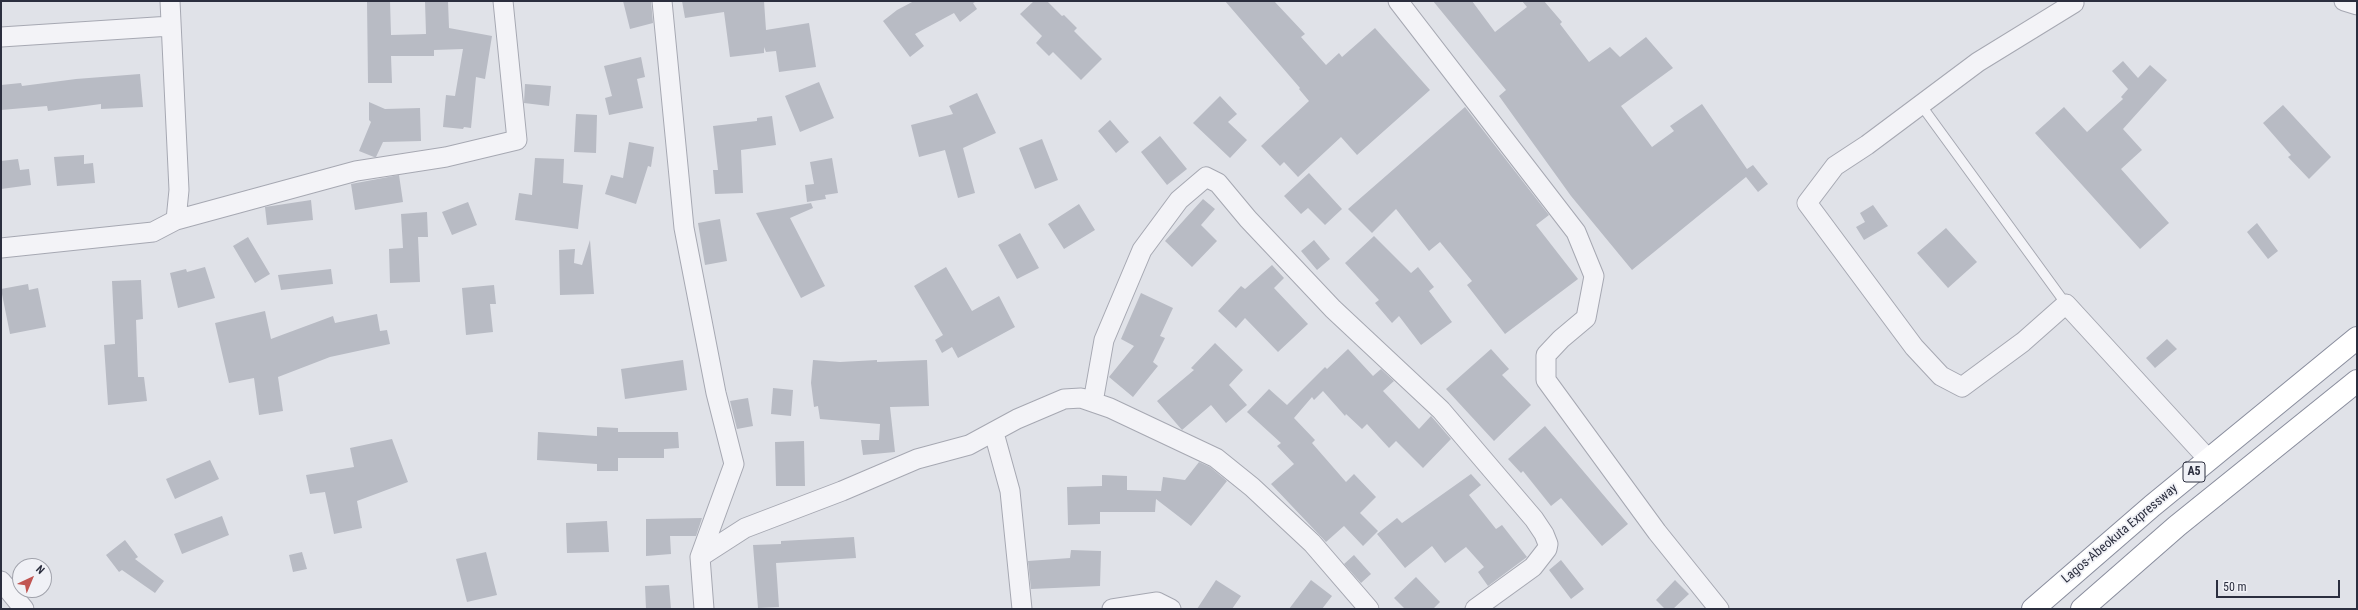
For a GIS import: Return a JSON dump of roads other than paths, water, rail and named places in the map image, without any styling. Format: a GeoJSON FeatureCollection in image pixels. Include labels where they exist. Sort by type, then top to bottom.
{"type":"FeatureCollection","features":[{"type":"Feature","properties":{"kind":"highway","name":"Lagos-Abeokuta Expressway"},"geometry":{"type":"LineString","coordinates":[[2033,609],[2152,506],[2357,338]]}},
{"type":"Feature","properties":{"kind":"highway","name":"A5"},"geometry":{"type":"LineString","coordinates":[[2082,609],[2177,526],[2357,381]]}},
{"type":"Feature","properties":{"kind":"street"},"geometry":{"type":"LineString","coordinates":[[170,1],[179,190],[176,220]]}},
{"type":"Feature","properties":{"kind":"street"},"geometry":{"type":"LineString","coordinates":[[1,248],[153,232],[176,220],[356,171],[446,157],[517,140],[503,1]]}},
{"type":"Feature","properties":{"kind":"street"},"geometry":{"type":"LineString","coordinates":[[662,1],[684,228],[716,393],[734,464],[700,557],[704,609]]}},
{"type":"Feature","properties":{"kind":"street"},"geometry":{"type":"LineString","coordinates":[[1398,1],[1576,232],[1594,276],[1586,318],[1560,339],[1546,355],[1546,380],[1657,532],[1719,609]]}},
{"type":"Feature","properties":{"kind":"street"},"geometry":{"type":"LineString","coordinates":[[2344,1],[2357,5]]}},
{"type":"Feature","properties":{"kind":"street"},"geometry":{"type":"LineString","coordinates":[[2074,3],[1978,62],[1867,145],[1835,166],[1807,203],[1914,347],[1941,376],[1962,387],[2023,342],[2066,304],[2209,460]]}},
{"type":"Feature","properties":{"kind":"street"},"geometry":{"type":"LineString","coordinates":[[1,37],[171,26]]}},
{"type":"Feature","properties":{"kind":"street"},"geometry":{"type":"LineString","coordinates":[[1093,402],[1104,340],[1142,250],[1185,196],[1206,177],[1218,184],[1248,220],[1333,309],[1441,410],[1534,519],[1544,534],[1548,544],[1547,549],[1533,567],[1475,609]]}},
{"type":"Feature","properties":{"kind":"street"},"geometry":{"type":"LineString","coordinates":[[700,557],[745,528],[842,491],[917,459],[969,445],[994,433],[1017,419],[1064,399],[1081,398],[1117,411],[1216,458],[1252,486],[1312,543],[1369,609]]}},
{"type":"Feature","properties":{"kind":"street"},"geometry":{"type":"LineString","coordinates":[[994,433],[1010,491],[1022,609]]}},
{"type":"Feature","properties":{"kind":"street"},"geometry":{"type":"LineString","coordinates":[[1,581],[24,609]]}},
{"type":"Feature","properties":{"kind":"street"},"geometry":{"type":"LineString","coordinates":[[1112,609],[1157,602],[1171,609]]}},
{"type":"Feature","properties":{"kind":"lane"},"geometry":{"type":"LineString","coordinates":[[1921,105],[2066,304]]}}]}
